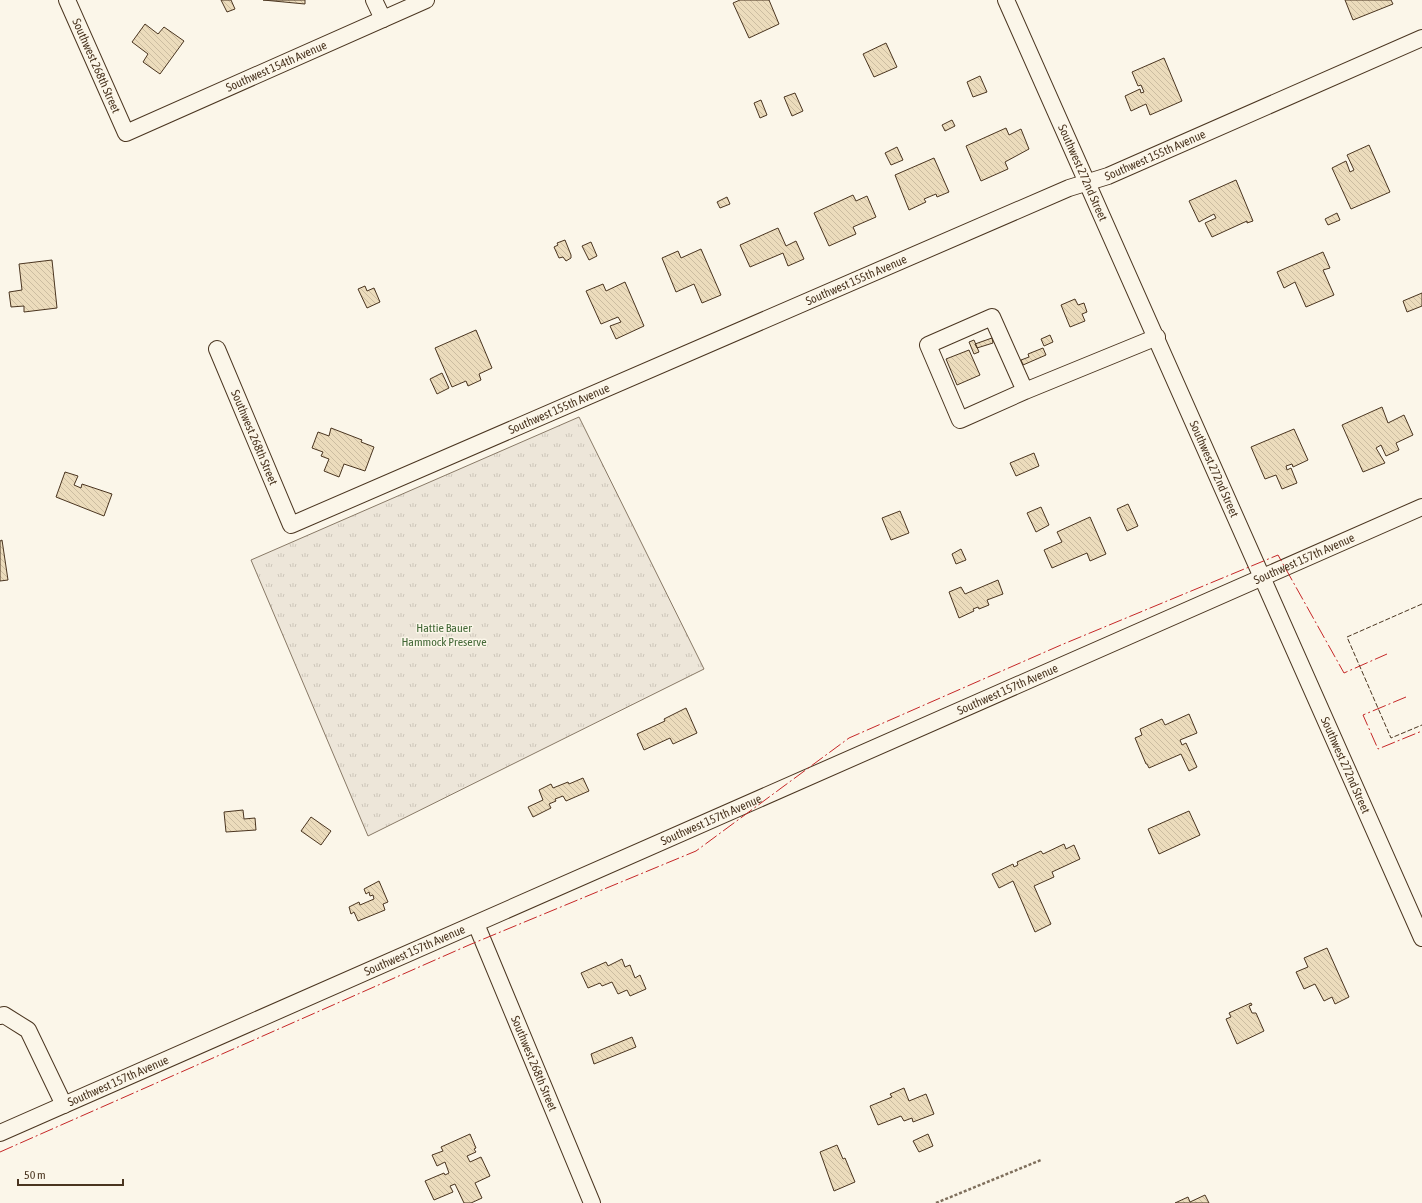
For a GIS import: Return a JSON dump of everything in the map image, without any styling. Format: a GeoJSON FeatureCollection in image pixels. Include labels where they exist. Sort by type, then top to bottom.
{"type":"FeatureCollection","features":[{"type":"Feature","properties":{"kind":"street","name":"Southwest 268th Street"},"geometry":{"type":"LineString","coordinates":[[67,0],[126,133]]}},
{"type":"Feature","properties":{"kind":"street"},"geometry":{"type":"LineString","coordinates":[[374,0],[382,19]]}},
{"type":"Feature","properties":{"kind":"street","name":"Southwest 154th Avenue"},"geometry":{"type":"LineString","coordinates":[[126,133],[426,0]]}},
{"type":"Feature","properties":{"kind":"street","name":"Southwest 272nd Street"},"geometry":{"type":"LineString","coordinates":[[1006,0],[1157,337],[1422,938]]}},
{"type":"Feature","properties":{"kind":"street","name":"Southwest 155th Avenue"},"geometry":{"type":"LineString","coordinates":[[291,525],[1069,188],[1108,176],[1422,38]]}},
{"type":"Feature","properties":{"kind":"street"},"geometry":{"type":"LineString","coordinates":[[1024,391],[992,317],[928,344],[960,420],[1024,391],[1157,337]]}},
{"type":"Feature","properties":{"kind":"street","name":"Southwest 268th Street"},"geometry":{"type":"LineString","coordinates":[[217,349],[291,525]]}},
{"type":"Feature","properties":{"kind":"street","name":"Southwest 157th Avenue"},"geometry":{"type":"LineString","coordinates":[[0,1133],[1422,507]]}},
{"type":"Feature","properties":{"kind":"street","name":"Southwest 268th Street"},"geometry":{"type":"LineString","coordinates":[[476,924],[592,1203]]}},
{"type":"Feature","properties":{"kind":"street"},"geometry":{"type":"LineString","coordinates":[[0,1016],[4,1015],[28,1030],[64,1105]]}},
{"type":"Feature","properties":{"kind":"path"},"geometry":{"type":"LineString","coordinates":[[936,1203],[1041,1160]]}},
{"type":"Feature","properties":{"kind":"green space","name":"Hattie Bauer Hammock Preserve"},"geometry":{"type":"Polygon","coordinates":[[[579,417],[704,669],[368,836],[251,560],[579,417]]]}},
{"type":"Feature","properties":{"kind":"building"},"geometry":{"type":"Polygon","coordinates":[[[221,0],[231,0],[235,9],[227,12],[221,0]]]}},
{"type":"Feature","properties":{"kind":"building"},"geometry":{"type":"Polygon","coordinates":[[[263,0],[305,0],[305,4],[263,0]]]}},
{"type":"Feature","properties":{"kind":"building"},"geometry":{"type":"Polygon","coordinates":[[[740,0],[769,0],[779,24],[749,38],[733,3],[740,0]]]}},
{"type":"Feature","properties":{"kind":"building"},"geometry":{"type":"Polygon","coordinates":[[[1345,0],[1391,0],[1393,4],[1353,20],[1345,0]]]}},
{"type":"Feature","properties":{"kind":"building"},"geometry":{"type":"Polygon","coordinates":[[[145,24],[158,34],[164,27],[184,41],[160,74],[143,62],[148,54],[132,42],[145,24]]]}},
{"type":"Feature","properties":{"kind":"building"},"geometry":{"type":"Polygon","coordinates":[[[886,43],[897,67],[874,77],[863,54],[886,43]]]}},
{"type":"Feature","properties":{"kind":"building"},"geometry":{"type":"Polygon","coordinates":[[[1164,58],[1182,101],[1150,115],[1146,104],[1131,111],[1125,96],[1140,89],[1141,93],[1144,92],[1141,85],[1138,86],[1132,72],[1164,58]]]}},
{"type":"Feature","properties":{"kind":"building"},"geometry":{"type":"Polygon","coordinates":[[[980,76],[987,92],[973,97],[967,82],[980,76]]]}},
{"type":"Feature","properties":{"kind":"building"},"geometry":{"type":"Polygon","coordinates":[[[795,93],[803,111],[792,116],[784,97],[795,93]]]}},
{"type":"Feature","properties":{"kind":"building"},"geometry":{"type":"Polygon","coordinates":[[[761,100],[767,115],[760,118],[754,103],[761,100]]]}},
{"type":"Feature","properties":{"kind":"building"},"geometry":{"type":"Polygon","coordinates":[[[952,120],[955,126],[945,131],[942,125],[952,120]]]}},
{"type":"Feature","properties":{"kind":"building"},"geometry":{"type":"Polygon","coordinates":[[[1006,128],[1009,135],[1021,129],[1029,149],[1005,162],[1008,169],[981,181],[966,146],[1006,128]]]}},
{"type":"Feature","properties":{"kind":"building"},"geometry":{"type":"Polygon","coordinates":[[[1369,145],[1390,192],[1351,209],[1332,168],[1346,161],[1350,172],[1354,170],[1347,155],[1369,145]]]}},
{"type":"Feature","properties":{"kind":"building"},"geometry":{"type":"Polygon","coordinates":[[[897,147],[903,160],[891,165],[885,153],[897,147]]]}},
{"type":"Feature","properties":{"kind":"building"},"geometry":{"type":"Polygon","coordinates":[[[934,158],[949,192],[937,197],[936,194],[924,199],[926,202],[909,210],[895,175],[934,158]]]}},
{"type":"Feature","properties":{"kind":"building"},"geometry":{"type":"Polygon","coordinates":[[[1236,180],[1253,221],[1247,223],[1247,221],[1212,237],[1205,223],[1216,218],[1214,214],[1199,222],[1189,201],[1236,180]]]}},
{"type":"Feature","properties":{"kind":"building"},"geometry":{"type":"Polygon","coordinates":[[[853,195],[856,201],[867,196],[876,217],[853,227],[856,234],[829,246],[814,213],[853,195]]]}},
{"type":"Feature","properties":{"kind":"building"},"geometry":{"type":"Polygon","coordinates":[[[727,197],[730,204],[720,208],[717,202],[727,197]]]}},
{"type":"Feature","properties":{"kind":"building"},"geometry":{"type":"Polygon","coordinates":[[[1337,213],[1340,220],[1328,225],[1325,219],[1337,213]]]}},
{"type":"Feature","properties":{"kind":"building"},"geometry":{"type":"Polygon","coordinates":[[[778,228],[786,246],[796,241],[804,259],[788,266],[783,253],[750,267],[740,245],[778,228]]]}},
{"type":"Feature","properties":{"kind":"building"},"geometry":{"type":"Polygon","coordinates":[[[565,240],[571,255],[571,258],[566,261],[563,257],[559,258],[554,247],[558,245],[557,243],[565,240]]]}},
{"type":"Feature","properties":{"kind":"building"},"geometry":{"type":"Polygon","coordinates":[[[591,242],[597,256],[589,260],[582,246],[591,242]]]}},
{"type":"Feature","properties":{"kind":"building"},"geometry":{"type":"Polygon","coordinates":[[[701,249],[721,295],[702,303],[694,284],[676,292],[662,258],[678,251],[681,258],[701,249]]]}},
{"type":"Feature","properties":{"kind":"building"},"geometry":{"type":"Polygon","coordinates":[[[1323,252],[1330,268],[1323,270],[1334,295],[1306,307],[1295,282],[1284,288],[1277,272],[1323,252]]]}},
{"type":"Feature","properties":{"kind":"building"},"geometry":{"type":"Polygon","coordinates":[[[52,260],[57,308],[24,312],[24,306],[11,307],[9,292],[22,290],[19,264],[52,260]]]}},
{"type":"Feature","properties":{"kind":"building"},"geometry":{"type":"Polygon","coordinates":[[[625,282],[644,326],[616,339],[610,326],[621,322],[618,317],[601,324],[586,291],[603,284],[606,291],[625,282]]]}},
{"type":"Feature","properties":{"kind":"building"},"geometry":{"type":"Polygon","coordinates":[[[365,286],[367,291],[374,288],[380,302],[367,308],[358,289],[365,286]]]}},
{"type":"Feature","properties":{"kind":"building"},"geometry":{"type":"Polygon","coordinates":[[[1422,293],[1422,306],[1407,312],[1403,301],[1422,293]]]}},
{"type":"Feature","properties":{"kind":"building"},"geometry":{"type":"Polygon","coordinates":[[[1075,299],[1078,305],[1084,303],[1087,312],[1082,314],[1085,321],[1070,327],[1061,305],[1075,299]]]}},
{"type":"Feature","properties":{"kind":"building"},"geometry":{"type":"Polygon","coordinates":[[[476,330],[492,368],[479,374],[481,380],[468,386],[466,381],[452,387],[435,348],[476,330]]]}},
{"type":"Feature","properties":{"kind":"building"},"geometry":{"type":"Polygon","coordinates":[[[1050,335],[1053,342],[1044,346],[1041,339],[1050,335]]]}},
{"type":"Feature","properties":{"kind":"building"},"geometry":{"type":"Polygon","coordinates":[[[992,338],[993,343],[977,348],[975,344],[992,338]]]}},
{"type":"Feature","properties":{"kind":"building"},"geometry":{"type":"Polygon","coordinates":[[[974,340],[979,352],[974,354],[969,342],[974,340]]]}},
{"type":"Feature","properties":{"kind":"building"},"geometry":{"type":"Polygon","coordinates":[[[1043,348],[1046,355],[1023,365],[1021,360],[1029,357],[1028,354],[1043,348]]]}},
{"type":"Feature","properties":{"kind":"building"},"geometry":{"type":"Polygon","coordinates":[[[969,350],[980,375],[957,385],[946,359],[969,350]]]}},
{"type":"Feature","properties":{"kind":"building"},"geometry":{"type":"Polygon","coordinates":[[[442,373],[449,388],[437,394],[430,379],[442,373]]]}},
{"type":"Feature","properties":{"kind":"building"},"geometry":{"type":"Polygon","coordinates":[[[1382,407],[1388,423],[1404,415],[1413,435],[1396,443],[1399,450],[1386,456],[1381,445],[1376,448],[1385,463],[1363,472],[1342,425],[1382,407]]]}},
{"type":"Feature","properties":{"kind":"building"},"geometry":{"type":"Polygon","coordinates":[[[331,428],[362,440],[361,442],[374,447],[365,471],[344,464],[339,477],[324,471],[329,459],[321,456],[323,452],[312,448],[318,432],[329,436],[331,428]]]}},
{"type":"Feature","properties":{"kind":"building"},"geometry":{"type":"Polygon","coordinates":[[[1294,429],[1308,460],[1293,467],[1292,464],[1286,466],[1287,470],[1291,468],[1297,483],[1282,489],[1276,475],[1265,479],[1251,447],[1294,429]]]}},
{"type":"Feature","properties":{"kind":"building"},"geometry":{"type":"Polygon","coordinates":[[[1034,453],[1039,466],[1016,476],[1010,463],[1034,453]]]}},
{"type":"Feature","properties":{"kind":"building"},"geometry":{"type":"Polygon","coordinates":[[[65,472],[78,476],[74,485],[81,488],[82,484],[112,494],[104,516],[56,497],[65,472]]]}},
{"type":"Feature","properties":{"kind":"building"},"geometry":{"type":"Polygon","coordinates":[[[1128,504],[1138,526],[1127,531],[1117,509],[1128,504]]]}},
{"type":"Feature","properties":{"kind":"building"},"geometry":{"type":"Polygon","coordinates":[[[1041,507],[1049,525],[1036,532],[1027,513],[1041,507]]]}},
{"type":"Feature","properties":{"kind":"building"},"geometry":{"type":"Polygon","coordinates":[[[900,511],[909,533],[891,540],[882,518],[900,511]]]}},
{"type":"Feature","properties":{"kind":"building"},"geometry":{"type":"Polygon","coordinates":[[[1090,517],[1106,554],[1090,561],[1087,553],[1052,568],[1044,550],[1062,542],[1057,532],[1090,517]]]}},
{"type":"Feature","properties":{"kind":"building"},"geometry":{"type":"Polygon","coordinates":[[[2,540],[8,580],[0,581],[0,541],[2,540]]]}},
{"type":"Feature","properties":{"kind":"building"},"geometry":{"type":"Polygon","coordinates":[[[961,549],[966,560],[956,564],[952,554],[961,549]]]}},
{"type":"Feature","properties":{"kind":"building"},"geometry":{"type":"Polygon","coordinates":[[[998,580],[1003,594],[987,600],[989,605],[979,609],[978,607],[973,609],[974,611],[959,618],[949,592],[961,587],[965,594],[998,580]]]}},
{"type":"Feature","properties":{"kind":"building"},"geometry":{"type":"Polygon","coordinates":[[[686,708],[697,733],[673,744],[670,738],[644,750],[637,734],[665,721],[664,719],[686,708]]]}},
{"type":"Feature","properties":{"kind":"building"},"geometry":{"type":"Polygon","coordinates":[[[1189,714],[1197,733],[1180,740],[1182,745],[1186,743],[1197,767],[1189,771],[1181,754],[1149,768],[1135,738],[1142,735],[1140,729],[1162,719],[1165,725],[1189,714]]]}},
{"type":"Feature","properties":{"kind":"building"},"geometry":{"type":"Polygon","coordinates":[[[583,778],[589,791],[566,801],[563,796],[555,799],[556,801],[549,804],[551,808],[533,817],[528,807],[543,800],[539,790],[551,784],[553,788],[568,782],[569,784],[583,778]]]}},
{"type":"Feature","properties":{"kind":"building"},"geometry":{"type":"Polygon","coordinates":[[[243,810],[244,819],[255,818],[256,830],[226,832],[224,812],[243,810]]]}},
{"type":"Feature","properties":{"kind":"building"},"geometry":{"type":"Polygon","coordinates":[[[1189,811],[1200,835],[1159,854],[1148,829],[1189,811]]]}},
{"type":"Feature","properties":{"kind":"building"},"geometry":{"type":"Polygon","coordinates":[[[311,817],[331,831],[321,845],[301,831],[311,817]]]}},
{"type":"Feature","properties":{"kind":"building"},"geometry":{"type":"Polygon","coordinates":[[[1064,844],[1066,849],[1074,845],[1080,859],[1052,872],[1054,877],[1034,886],[1051,924],[1035,932],[1013,881],[999,888],[992,874],[1013,864],[1014,867],[1018,865],[1017,862],[1041,851],[1043,854],[1064,844]]]}},
{"type":"Feature","properties":{"kind":"building"},"geometry":{"type":"Polygon","coordinates":[[[379,881],[388,902],[383,904],[385,910],[358,921],[354,912],[351,914],[349,907],[359,902],[360,905],[374,899],[373,895],[370,896],[369,892],[366,894],[364,889],[379,881]]]}},
{"type":"Feature","properties":{"kind":"building"},"geometry":{"type":"Polygon","coordinates":[[[1327,948],[1349,997],[1335,1004],[1332,997],[1324,1001],[1315,984],[1304,989],[1296,972],[1308,967],[1304,958],[1327,948]]]}},
{"type":"Feature","properties":{"kind":"building"},"geometry":{"type":"Polygon","coordinates":[[[622,959],[625,967],[630,965],[635,978],[640,975],[646,989],[630,996],[627,990],[618,994],[612,982],[602,986],[600,983],[588,988],[581,973],[606,962],[608,966],[622,959]]]}},
{"type":"Feature","properties":{"kind":"building"},"geometry":{"type":"Polygon","coordinates":[[[1251,1003],[1252,1005],[1249,1006],[1252,1013],[1256,1013],[1264,1031],[1237,1044],[1226,1019],[1231,1017],[1229,1013],[1251,1003]]]}},
{"type":"Feature","properties":{"kind":"building"},"geometry":{"type":"Polygon","coordinates":[[[632,1037],[636,1047],[594,1064],[591,1054],[632,1037]]]}},
{"type":"Feature","properties":{"kind":"building"},"geometry":{"type":"Polygon","coordinates":[[[904,1088],[909,1101],[926,1094],[934,1114],[913,1122],[912,1118],[904,1121],[901,1116],[878,1125],[870,1106],[892,1097],[890,1094],[904,1088]]]}},
{"type":"Feature","properties":{"kind":"building"},"geometry":{"type":"Polygon","coordinates":[[[470,1134],[476,1148],[474,1149],[476,1152],[467,1156],[470,1162],[481,1157],[490,1176],[475,1183],[482,1198],[471,1203],[464,1203],[455,1184],[450,1186],[453,1192],[434,1200],[425,1181],[444,1173],[445,1175],[449,1173],[445,1162],[437,1166],[432,1155],[443,1151],[441,1147],[470,1134]]]}},
{"type":"Feature","properties":{"kind":"building"},"geometry":{"type":"Polygon","coordinates":[[[928,1134],[933,1146],[919,1152],[913,1141],[928,1134]]]}},
{"type":"Feature","properties":{"kind":"building"},"geometry":{"type":"Polygon","coordinates":[[[837,1145],[843,1159],[845,1158],[855,1182],[834,1191],[820,1152],[837,1145]]]}},
{"type":"Feature","properties":{"kind":"building"},"geometry":{"type":"Polygon","coordinates":[[[1205,1195],[1209,1203],[1175,1203],[1188,1197],[1190,1202],[1205,1195]]]}},
{"type":"Feature","properties":{"kind":"fence"},"geometry":{"type":"LineString","coordinates":[[1422,604],[1347,637],[1391,738],[1422,725]]}},
{"type":"Feature","properties":{"kind":"power"},"geometry":{"type":"LineString","coordinates":[[0,1152],[469,945],[696,851],[849,738],[1061,645],[1278,555],[1344,673],[1387,654]]}},
{"type":"Feature","properties":{"kind":"power"},"geometry":{"type":"LineString","coordinates":[[1406,697],[1363,715],[1378,749],[1422,731]]}}]}
